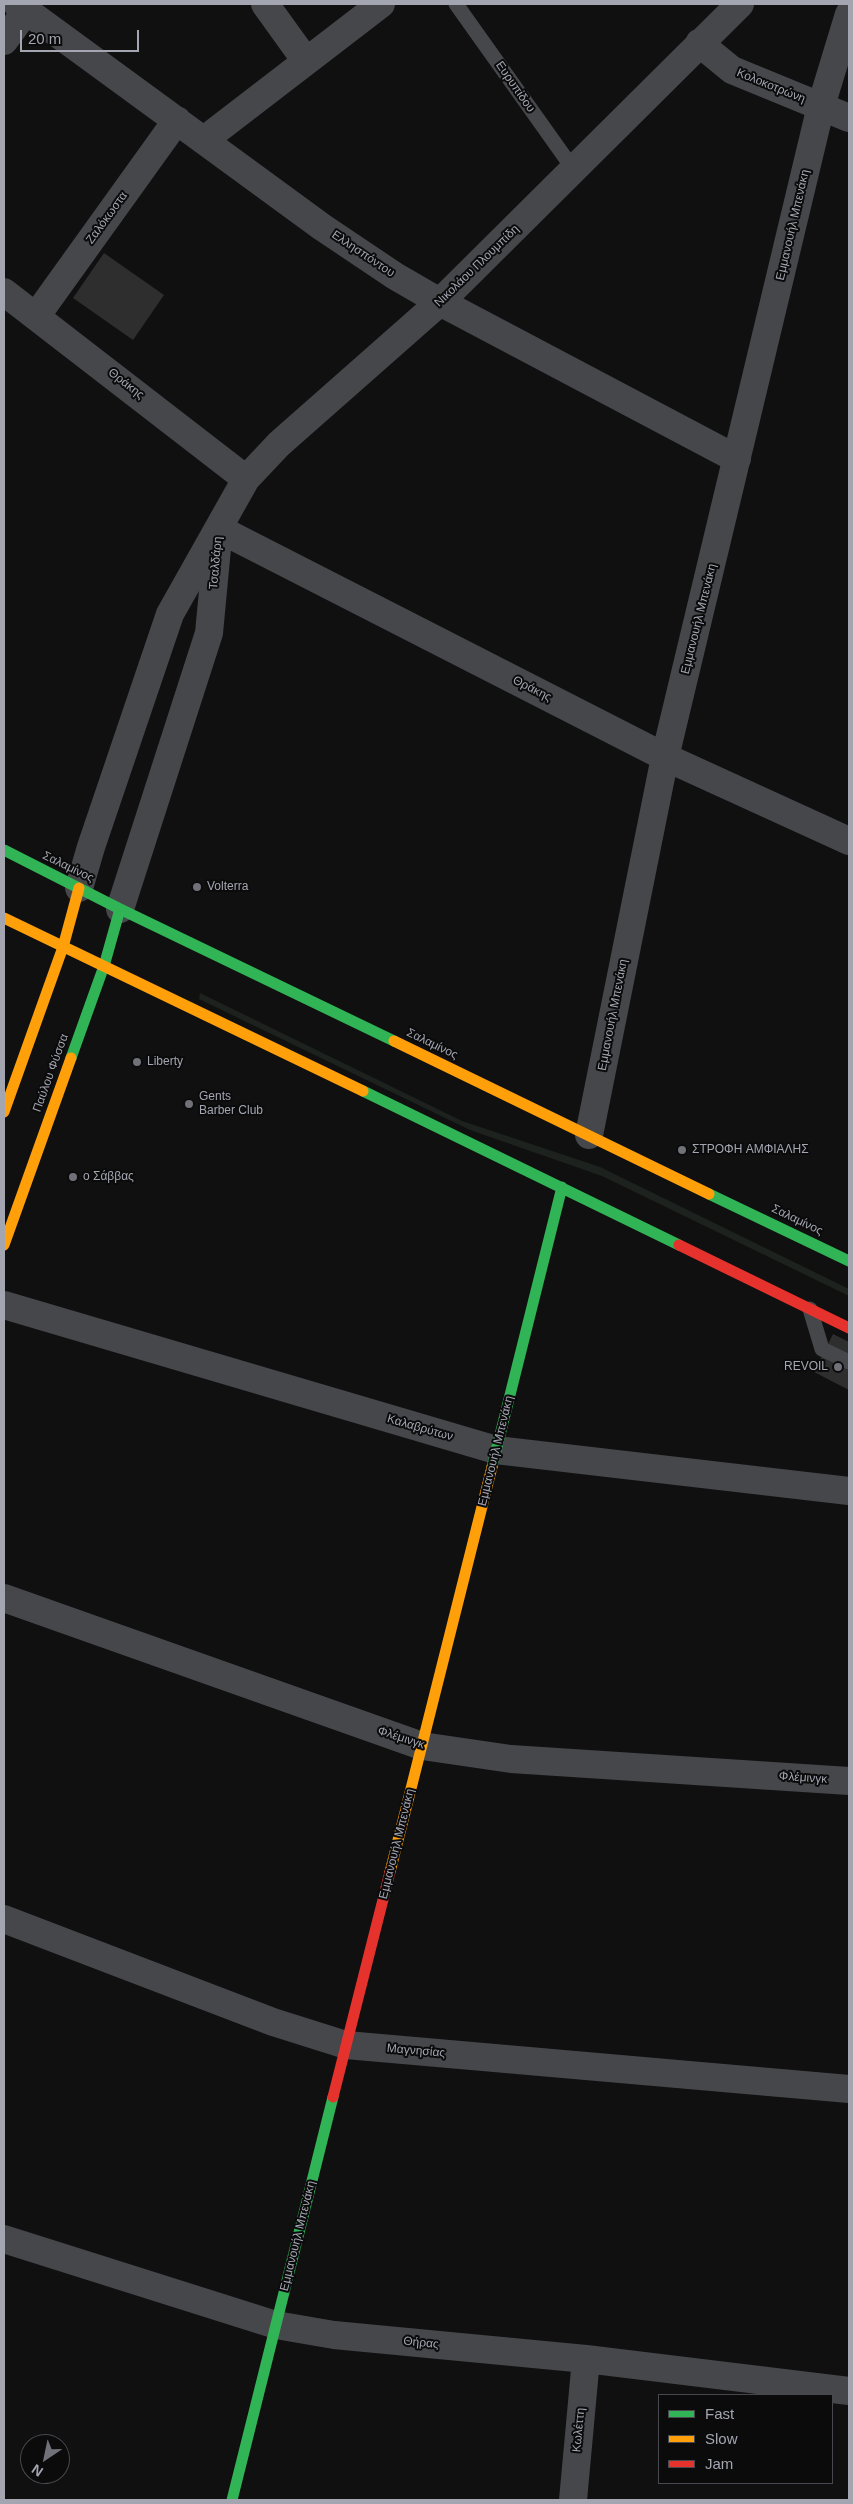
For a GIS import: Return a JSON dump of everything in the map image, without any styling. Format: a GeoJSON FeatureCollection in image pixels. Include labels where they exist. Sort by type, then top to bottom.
{"type":"FeatureCollection","features":[{"type":"Feature","properties":{"kind":"street"},"geometry":{"type":"LineString","coordinates":[[265,4],[306,62]]}},
{"type":"Feature","properties":{"kind":"street"},"geometry":{"type":"LineString","coordinates":[[204,140],[381,4]]}},
{"type":"Feature","properties":{"kind":"street","name":"Νικολάου Πλουμπίδη"},"geometry":{"type":"LineString","coordinates":[[219,529],[246,479],[279,444],[440,302],[740,4]]}},
{"type":"Feature","properties":{"kind":"street"},"geometry":{"type":"LineString","coordinates":[[4,41],[22,7]]}},
{"type":"Feature","properties":{"kind":"street","name":"Ελλησπόντου"},"geometry":{"type":"LineString","coordinates":[[22,7],[322,227],[394,276],[737,459]]}},
{"type":"Feature","properties":{"kind":"street","name":"Εμμανουήλ Μπενάκη"},"geometry":{"type":"LineString","coordinates":[[589,1135],[665,757],[821,106],[849,14]]}},
{"type":"Feature","properties":{"kind":"street","name":"Κολοκοτρώνη"},"geometry":{"type":"LineString","coordinates":[[699,43],[732,70],[849,118]]}},
{"type":"Feature","properties":{"kind":"street","name":"Ζαλόκωστα"},"geometry":{"type":"LineString","coordinates":[[36,315],[177,120]]}},
{"type":"Feature","properties":{"kind":"street","name":"Θράκης"},"geometry":{"type":"LineString","coordinates":[[4,292],[246,479]]}},
{"type":"Feature","properties":{"kind":"street","name":"Θράκης"},"geometry":{"type":"LineString","coordinates":[[219,529],[665,757],[849,840]]}},
{"type":"Feature","properties":{"kind":"street","name":"Τσαλδάρη"},"geometry":{"type":"LineString","coordinates":[[80,888],[91,847],[170,614],[219,529]]}},
{"type":"Feature","properties":{"kind":"street","name":"Τσαλδάρη"},"geometry":{"type":"LineString","coordinates":[[120,908],[209,633],[219,529]]}},
{"type":"Feature","properties":{"kind":"street","name":"Σαλαμίνος"},"geometry":{"type":"LineString","coordinates":[[4,850],[849,1261]]}},
{"type":"Feature","properties":{"kind":"street"},"geometry":{"type":"LineString","coordinates":[[4,1112],[63,947],[80,888]]}},
{"type":"Feature","properties":{"kind":"street","name":"Παύλου Φύσσα"},"geometry":{"type":"LineString","coordinates":[[4,1245],[104,966],[120,908]]}},
{"type":"Feature","properties":{"kind":"street"},"geometry":{"type":"LineString","coordinates":[[4,918],[562,1187],[849,1328]]}},
{"type":"Feature","properties":{"kind":"street","name":"Εμμανουήλ Μπενάκη"},"geometry":{"type":"LineString","coordinates":[[232,2500],[562,1187]]}},
{"type":"Feature","properties":{"kind":"street","name":"Καλαβρύτων"},"geometry":{"type":"LineString","coordinates":[[4,1305],[496,1450],[849,1491]]}},
{"type":"Feature","properties":{"kind":"street","name":"Φλέμινγκ"},"geometry":{"type":"LineString","coordinates":[[4,1598],[422,1746],[511,1759],[849,1781]]}},
{"type":"Feature","properties":{"kind":"street","name":"Μαγνησίας"},"geometry":{"type":"LineString","coordinates":[[4,1920],[273,2022],[346,2045],[849,2089]]}},
{"type":"Feature","properties":{"kind":"street","name":"Θήρας"},"geometry":{"type":"LineString","coordinates":[[4,2240],[276,2325],[334,2335],[586,2359],[849,2391]]}},
{"type":"Feature","properties":{"kind":"street","name":"Κωλέττη"},"geometry":{"type":"LineString","coordinates":[[573,2500],[586,2359]]}},
{"type":"Feature","properties":{"kind":"lane","name":"Ευρυπίδου"},"geometry":{"type":"LineString","coordinates":[[456,4],[574,170]]}},
{"type":"Feature","properties":{"kind":"lane"},"geometry":{"type":"LineString","coordinates":[[810,1309],[822,1349],[849,1362]]}},
{"type":"Feature","properties":{"kind":"shaded area"},"geometry":{"type":"Polygon","coordinates":[[[200,993],[462,1121],[600,1167],[849,1289],[849,1296],[602,1176],[470,1130],[199,999],[200,993]]]}},
{"type":"Feature","properties":{"kind":"building"},"geometry":{"type":"Polygon","coordinates":[[[104,253],[164,295],[133,340],[73,298],[104,253]]]}},
{"type":"Feature","properties":{"kind":"building"},"geometry":{"type":"Polygon","coordinates":[[[833,1334],[849,1342],[849,1390],[814,1372],[833,1334]]]}},
{"type":"Feature","properties":{"kind":"traffic: fast"},"geometry":{"type":"LineString","coordinates":[[4,850],[120,909],[394,1041]]}},
{"type":"Feature","properties":{"kind":"traffic: fast"},"geometry":{"type":"LineString","coordinates":[[71,1058],[104,966],[120,909]]}},
{"type":"Feature","properties":{"kind":"traffic: fast"},"geometry":{"type":"LineString","coordinates":[[363,1091],[679,1245]]}},
{"type":"Feature","properties":{"kind":"traffic: fast"},"geometry":{"type":"LineString","coordinates":[[492,1467],[562,1187]]}},
{"type":"Feature","properties":{"kind":"traffic: fast"},"geometry":{"type":"LineString","coordinates":[[709,1194],[849,1261]]}},
{"type":"Feature","properties":{"kind":"traffic: fast"},"geometry":{"type":"LineString","coordinates":[[232,2500],[333,2097]]}},
{"type":"Feature","properties":{"kind":"traffic: slow"},"geometry":{"type":"LineString","coordinates":[[4,1112],[63,947],[79,888]]}},
{"type":"Feature","properties":{"kind":"traffic: slow"},"geometry":{"type":"LineString","coordinates":[[4,918],[363,1091]]}},
{"type":"Feature","properties":{"kind":"traffic: slow"},"geometry":{"type":"LineString","coordinates":[[394,1041],[709,1194]]}},
{"type":"Feature","properties":{"kind":"traffic: slow"},"geometry":{"type":"LineString","coordinates":[[4,1245],[71,1058]]}},
{"type":"Feature","properties":{"kind":"traffic: slow"},"geometry":{"type":"LineString","coordinates":[[390,1872],[492,1467]]}},
{"type":"Feature","properties":{"kind":"traffic: jam"},"geometry":{"type":"LineString","coordinates":[[679,1245],[849,1328]]}},
{"type":"Feature","properties":{"kind":"traffic: jam"},"geometry":{"type":"LineString","coordinates":[[333,2097],[390,1872]]}},
{"type":"Feature","properties":{"kind":"place","name":"Volterra"},"geometry":{"type":"Point","coordinates":[197,887]}},
{"type":"Feature","properties":{"kind":"place","name":"Liberty"},"geometry":{"type":"Point","coordinates":[137,1062]}},
{"type":"Feature","properties":{"kind":"place","name":"Gents Barber Club"},"geometry":{"type":"Point","coordinates":[189,1104]}},
{"type":"Feature","properties":{"kind":"place","name":"ΣΤΡΟΦΗ ΑΜΦΙΑΛΗΣ"},"geometry":{"type":"Point","coordinates":[682,1150]}},
{"type":"Feature","properties":{"kind":"place","name":"ο Σάββας"},"geometry":{"type":"Point","coordinates":[73,1177]}},
{"type":"Feature","properties":{"kind":"place","name":"REVOIL"},"geometry":{"type":"Point","coordinates":[838,1367]}}]}
